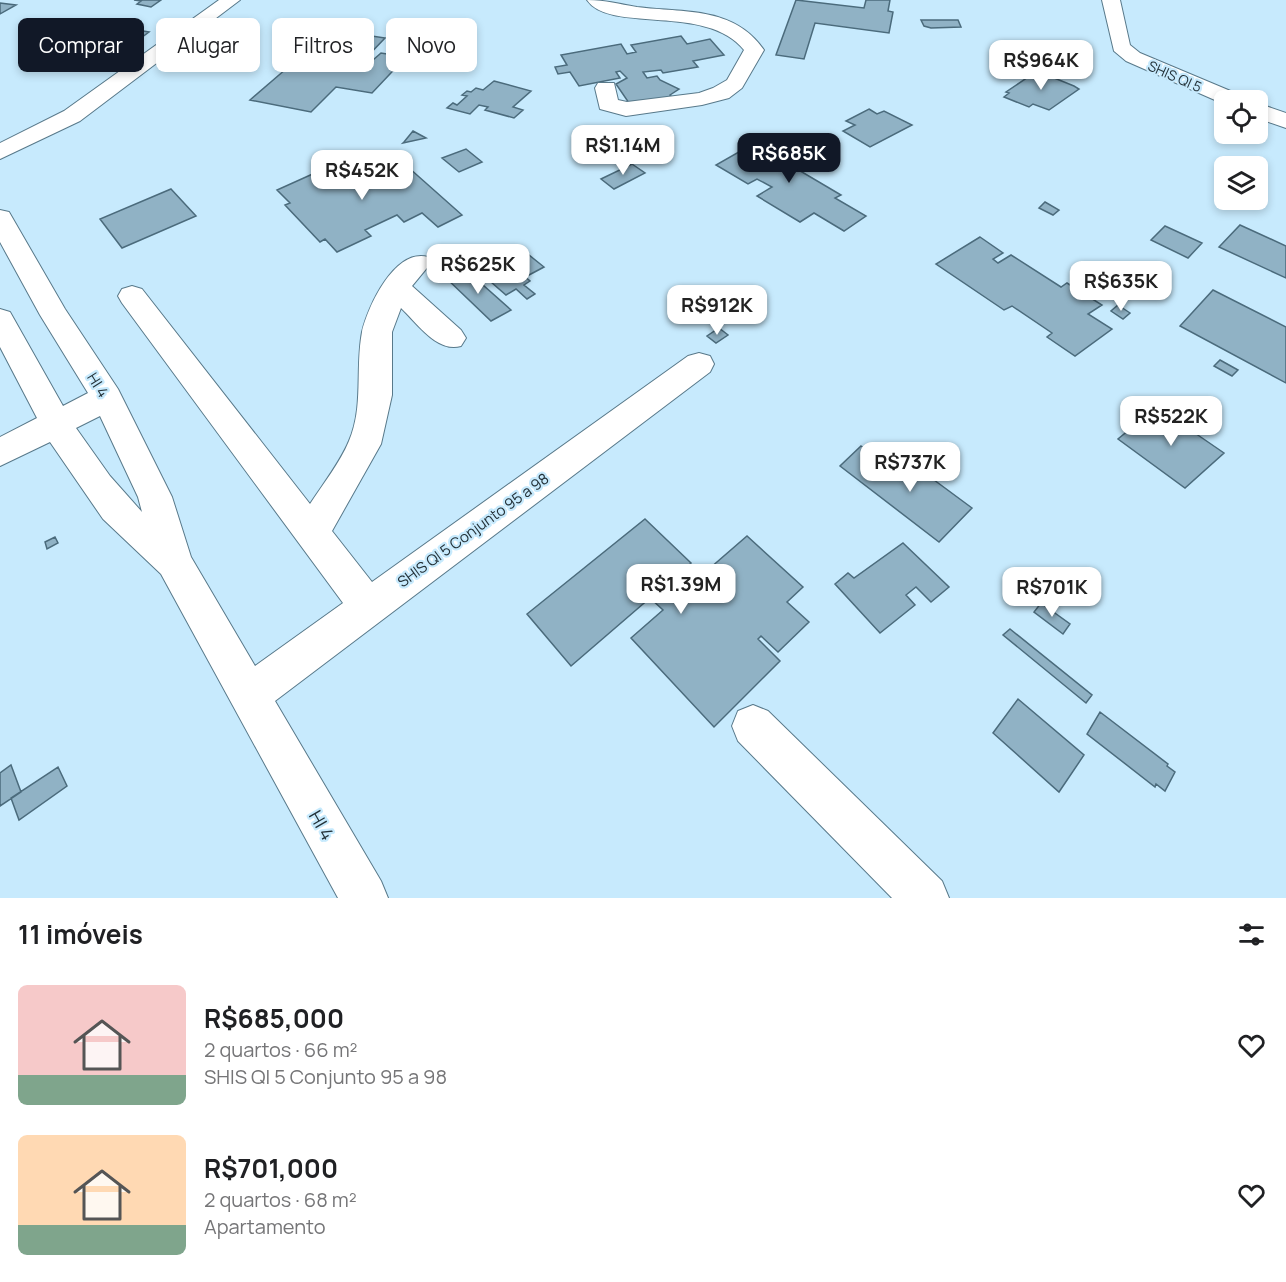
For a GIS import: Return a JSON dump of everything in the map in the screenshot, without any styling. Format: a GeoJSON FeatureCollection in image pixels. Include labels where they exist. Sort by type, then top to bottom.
{"type":"FeatureCollection","features":[{"type":"Feature","properties":{"kind":"street"},"geometry":{"type":"LineString","coordinates":[[0,177],[67,118],[231,0]]}},
{"type":"Feature","properties":{"kind":"street"},"geometry":{"type":"LineString","coordinates":[[596,0],[618,8],[721,23],[746,36],[754,50],[735,84],[710,97],[626,109],[608,104],[606,88]]}},
{"type":"Feature","properties":{"kind":"street","name":"SHIS QI 5"},"geometry":{"type":"LineString","coordinates":[[1111,0],[1121,47],[1133,57],[1165,73],[1214,93]]}},
{"type":"Feature","properties":{"kind":"street"},"geometry":{"type":"LineString","coordinates":[[1268,114],[1286,121]]}},
{"type":"Feature","properties":{"kind":"street"},"geometry":{"type":"LineString","coordinates":[[0,137],[67,118]]}},
{"type":"Feature","properties":{"kind":"street"},"geometry":{"type":"LineString","coordinates":[[0,152],[67,118]]}},
{"type":"Feature","properties":{"kind":"street","name":"HI 4"},"geometry":{"type":"LineString","coordinates":[[0,218],[54,315],[107,398],[155,497],[174,563],[364,898]]}},
{"type":"Feature","properties":{"kind":"street"},"geometry":{"type":"LineString","coordinates":[[312,533],[365,444],[376,395],[377,332],[395,286],[418,262]]}},
{"type":"Feature","properties":{"kind":"street"},"geometry":{"type":"LineString","coordinates":[[395,286],[451,338]]}},
{"type":"Feature","properties":{"kind":"street"},"geometry":{"type":"LineString","coordinates":[[132,296],[368,607]]}},
{"type":"Feature","properties":{"kind":"street","name":"HI 4"},"geometry":{"type":"LineString","coordinates":[[0,319],[57,423],[116,509],[174,563]]}},
{"type":"Feature","properties":{"kind":"street","name":"SHIS QI 5 Conjunto 95 a 98"},"geometry":{"type":"LineString","coordinates":[[248,696],[699,364]]}},
{"type":"Feature","properties":{"kind":"street"},"geometry":{"type":"LineString","coordinates":[[0,452],[107,398]]}},
{"type":"Feature","properties":{"kind":"street"},"geometry":{"type":"LineString","coordinates":[[753,726],[925,898]]}},
{"type":"Feature","properties":{"kind":"building"},"geometry":{"type":"Polygon","coordinates":[[[134,0],[161,0],[151,7],[137,4],[141,1],[134,0]]]}},
{"type":"Feature","properties":{"kind":"building"},"geometry":{"type":"Polygon","coordinates":[[[796,0],[864,8],[866,0],[890,0],[888,11],[893,12],[889,33],[815,23],[804,59],[776,55],[796,0]]]}},
{"type":"Feature","properties":{"kind":"building"},"geometry":{"type":"Polygon","coordinates":[[[0,3],[16,5],[0,14],[0,3]]]}},
{"type":"Feature","properties":{"kind":"building"},"geometry":{"type":"Polygon","coordinates":[[[921,20],[958,20],[961,27],[931,28],[924,26],[921,20]]]}},
{"type":"Feature","properties":{"kind":"building"},"geometry":{"type":"Polygon","coordinates":[[[374,36],[385,38],[374,50],[374,36]]]}},
{"type":"Feature","properties":{"kind":"building"},"geometry":{"type":"Polygon","coordinates":[[[681,36],[687,44],[710,39],[724,55],[693,61],[698,67],[663,73],[661,70],[643,72],[647,78],[657,76],[660,80],[679,89],[670,95],[673,98],[631,106],[616,84],[627,78],[620,71],[616,72],[620,78],[579,86],[570,72],[558,74],[555,67],[567,65],[561,55],[621,44],[627,54],[636,52],[631,45],[681,36]]]}},
{"type":"Feature","properties":{"kind":"building"},"geometry":{"type":"Polygon","coordinates":[[[381,53],[386,54],[386,72],[392,72],[372,93],[336,87],[311,112],[250,100],[283,72],[374,72],[374,59],[381,53]]]}},
{"type":"Feature","properties":{"kind":"building"},"geometry":{"type":"Polygon","coordinates":[[[1037,71],[1079,89],[1049,110],[1033,104],[1029,107],[1004,97],[1009,93],[1006,92],[1037,71]]]}},
{"type":"Feature","properties":{"kind":"building"},"geometry":{"type":"Polygon","coordinates":[[[494,81],[531,91],[513,107],[523,110],[514,118],[485,110],[488,107],[479,105],[470,114],[447,108],[453,103],[457,105],[467,96],[462,95],[467,91],[471,92],[476,88],[483,90],[494,81]]]}},
{"type":"Feature","properties":{"kind":"building"},"geometry":{"type":"Polygon","coordinates":[[[869,109],[877,114],[884,111],[912,125],[870,147],[843,131],[855,125],[846,121],[869,109]]]}},
{"type":"Feature","properties":{"kind":"building"},"geometry":{"type":"Polygon","coordinates":[[[413,131],[426,138],[403,143],[404,142],[413,131]]]}},
{"type":"Feature","properties":{"kind":"building"},"geometry":{"type":"Polygon","coordinates":[[[767,136],[800,154],[785,162],[841,195],[835,198],[866,216],[844,231],[814,213],[800,222],[757,196],[772,187],[757,179],[748,184],[716,165],[767,136]]]}},
{"type":"Feature","properties":{"kind":"building"},"geometry":{"type":"Polygon","coordinates":[[[466,149],[482,162],[459,172],[442,158],[466,149]]]}},
{"type":"Feature","properties":{"kind":"building"},"geometry":{"type":"Polygon","coordinates":[[[391,152],[462,215],[438,227],[422,213],[404,222],[397,215],[365,230],[371,236],[337,252],[325,239],[320,242],[285,205],[290,203],[277,190],[346,159],[361,172],[349,177],[361,188],[377,181],[382,186],[388,183],[366,163],[391,152]]]}},
{"type":"Feature","properties":{"kind":"building"},"geometry":{"type":"Polygon","coordinates":[[[632,164],[645,173],[614,189],[601,179],[632,164]]]}},
{"type":"Feature","properties":{"kind":"building"},"geometry":{"type":"Polygon","coordinates":[[[171,189],[196,216],[122,248],[100,219],[171,189]]]}},
{"type":"Feature","properties":{"kind":"building"},"geometry":{"type":"Polygon","coordinates":[[[1045,202],[1059,210],[1053,215],[1039,208],[1045,202]]]}},
{"type":"Feature","properties":{"kind":"building"},"geometry":{"type":"Polygon","coordinates":[[[1240,225],[1286,246],[1286,278],[1219,247],[1240,225]]]}},
{"type":"Feature","properties":{"kind":"building"},"geometry":{"type":"Polygon","coordinates":[[[1165,226],[1202,243],[1188,258],[1151,240],[1165,226]]]}},
{"type":"Feature","properties":{"kind":"building"},"geometry":{"type":"Polygon","coordinates":[[[980,237],[1003,253],[993,259],[998,263],[1011,255],[1061,287],[1067,283],[1102,305],[1088,314],[1112,329],[1075,356],[1047,337],[1052,333],[1012,306],[1004,310],[936,264],[980,237]]]}},
{"type":"Feature","properties":{"kind":"building"},"geometry":{"type":"Polygon","coordinates":[[[519,247],[544,267],[529,275],[505,255],[519,247]]]}},
{"type":"Feature","properties":{"kind":"building"},"geometry":{"type":"Polygon","coordinates":[[[500,256],[530,281],[524,285],[535,294],[527,299],[516,289],[506,295],[476,269],[500,256]]]}},
{"type":"Feature","properties":{"kind":"building"},"geometry":{"type":"Polygon","coordinates":[[[463,269],[511,310],[491,321],[446,278],[463,269]]]}},
{"type":"Feature","properties":{"kind":"building"},"geometry":{"type":"Polygon","coordinates":[[[1213,290],[1286,327],[1286,383],[1180,326],[1213,290]]]}},
{"type":"Feature","properties":{"kind":"building"},"geometry":{"type":"Polygon","coordinates":[[[1118,305],[1130,313],[1123,319],[1111,311],[1118,305]]]}},
{"type":"Feature","properties":{"kind":"building"},"geometry":{"type":"Polygon","coordinates":[[[719,328],[728,335],[716,343],[707,336],[719,328]]]}},
{"type":"Feature","properties":{"kind":"building"},"geometry":{"type":"Polygon","coordinates":[[[1220,360],[1238,370],[1232,376],[1214,366],[1220,360]]]}},
{"type":"Feature","properties":{"kind":"building"},"geometry":{"type":"Polygon","coordinates":[[[1157,407],[1224,453],[1185,488],[1118,439],[1157,407]]]}},
{"type":"Feature","properties":{"kind":"building"},"geometry":{"type":"Polygon","coordinates":[[[861,446],[898,474],[911,463],[972,508],[939,542],[840,466],[861,446]]]}},
{"type":"Feature","properties":{"kind":"building"},"geometry":{"type":"Polygon","coordinates":[[[645,519],[691,563],[684,570],[695,581],[747,536],[803,587],[787,602],[809,622],[778,652],[761,636],[758,639],[780,661],[714,727],[631,638],[663,610],[650,598],[571,666],[527,614],[645,519]]]}},
{"type":"Feature","properties":{"kind":"building"},"geometry":{"type":"Polygon","coordinates":[[[55,537],[58,543],[47,549],[45,542],[55,537]]]}},
{"type":"Feature","properties":{"kind":"building"},"geometry":{"type":"Polygon","coordinates":[[[903,543],[949,587],[931,602],[916,587],[906,595],[915,605],[880,633],[835,584],[848,573],[854,578],[903,543]]]}},
{"type":"Feature","properties":{"kind":"building"},"geometry":{"type":"Polygon","coordinates":[[[1041,603],[1070,624],[1063,634],[1034,612],[1041,603]]]}},
{"type":"Feature","properties":{"kind":"building"},"geometry":{"type":"Polygon","coordinates":[[[1010,629],[1092,695],[1086,703],[1003,635],[1010,629]]]}},
{"type":"Feature","properties":{"kind":"building"},"geometry":{"type":"Polygon","coordinates":[[[1018,699],[1084,755],[1059,792],[993,733],[1018,699]]]}},
{"type":"Feature","properties":{"kind":"building"},"geometry":{"type":"Polygon","coordinates":[[[1100,712],[1168,764],[1167,766],[1175,772],[1165,791],[1156,784],[1155,787],[1087,734],[1100,712]]]}},
{"type":"Feature","properties":{"kind":"building"},"geometry":{"type":"Polygon","coordinates":[[[11,765],[21,792],[0,806],[0,773],[11,765]]]}},
{"type":"Feature","properties":{"kind":"building"},"geometry":{"type":"Polygon","coordinates":[[[58,767],[67,786],[19,820],[11,798],[58,767]]]}}]}
